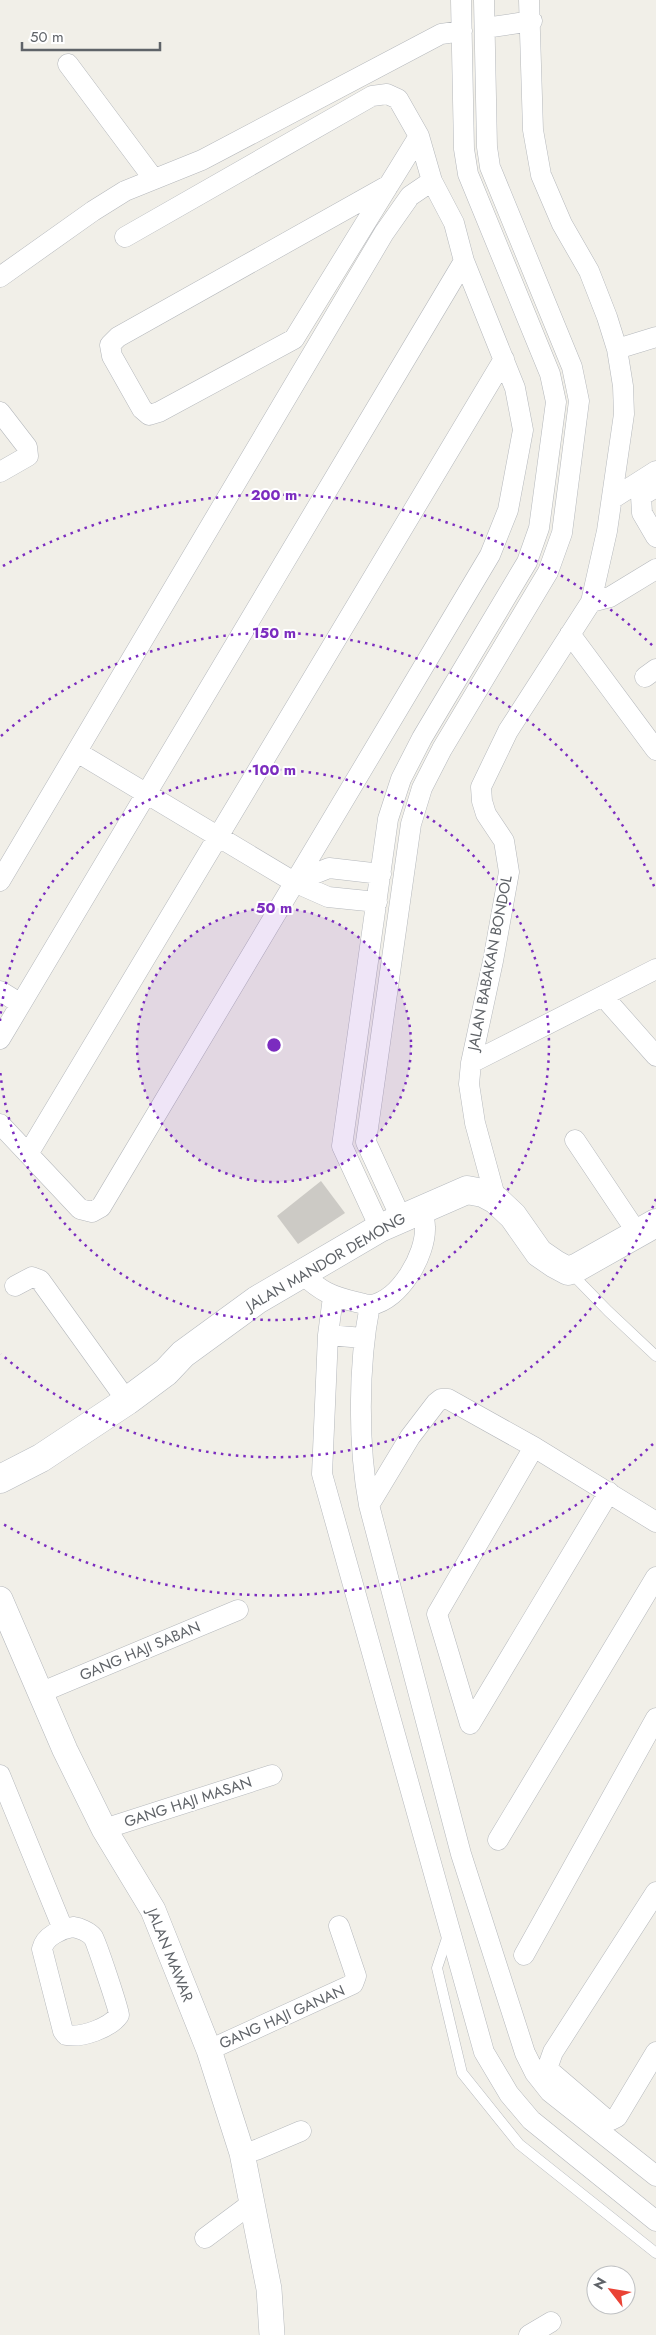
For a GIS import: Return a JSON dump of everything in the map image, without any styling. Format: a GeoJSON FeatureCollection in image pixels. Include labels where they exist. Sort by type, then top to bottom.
{"type":"FeatureCollection","features":[{"type":"Feature","properties":{"kind":"main road","name":"JALAN MANDOR DEMONG"},"geometry":{"type":"LineString","coordinates":[[0,1479],[41,1458],[127,1401],[166,1372],[182,1354],[256,1300],[401,1218],[467,1190],[483,1193],[496,1200],[513,1216],[539,1253],[568,1270]]}},
{"type":"Feature","properties":{"kind":"main road"},"geometry":{"type":"LineString","coordinates":[[568,1270],[578,1267],[647,1228]]}},
{"type":"Feature","properties":{"kind":"street"},"geometry":{"type":"LineString","coordinates":[[302,1274],[320,1290],[333,1297],[370,1305],[384,1299],[401,1285],[416,1264],[425,1227],[401,1218],[342,1146],[388,819],[401,780],[422,738],[527,562],[539,528],[556,402],[550,374],[468,174],[464,150],[461,0]]}},
{"type":"Feature","properties":{"kind":"street"},"geometry":{"type":"LineString","coordinates":[[401,1218],[366,1142],[411,824],[422,788],[442,749],[548,572],[562,533],[579,401],[572,367],[566,351],[490,167],[487,147],[484,0]]}},
{"type":"Feature","properties":{"kind":"street","name":"JALAN BABAKAN BONDOL"},"geometry":{"type":"LineString","coordinates":[[496,1200],[472,1108],[469,1084],[471,1063],[493,961],[509,872],[504,842],[486,814],[482,801],[482,787],[508,731],[591,602],[603,554],[624,414],[623,386],[617,349],[589,271],[554,208],[541,175],[533,130],[532,21],[529,0]]}},
{"type":"Feature","properties":{"kind":"street"},"geometry":{"type":"LineString","coordinates":[[485,28],[532,21]]}},
{"type":"Feature","properties":{"kind":"street"},"geometry":{"type":"LineString","coordinates":[[0,277],[93,211],[125,191],[153,178],[171,174],[202,160],[441,34],[462,31]]}},
{"type":"Feature","properties":{"kind":"street"},"geometry":{"type":"LineString","coordinates":[[68,64],[153,178]]}},
{"type":"Feature","properties":{"kind":"street"},"geometry":{"type":"LineString","coordinates":[[0,1124],[80,1209],[92,1212],[101,1207],[490,554],[508,510],[523,430],[515,388],[464,261],[454,223],[432,182],[419,136],[398,99],[387,94],[372,96],[125,237]]}},
{"type":"Feature","properties":{"kind":"street"},"geometry":{"type":"LineString","coordinates":[[389,185],[118,337],[110,345],[112,356],[142,409],[149,415],[160,412],[294,339],[389,185],[419,136]]}},
{"type":"Feature","properties":{"kind":"street"},"geometry":{"type":"LineString","coordinates":[[0,881],[396,213],[410,196],[432,182]]}},
{"type":"Feature","properties":{"kind":"street"},"geometry":{"type":"LineString","coordinates":[[0,1039],[464,261]]}},
{"type":"Feature","properties":{"kind":"street"},"geometry":{"type":"LineString","coordinates":[[617,349],[656,337]]}},
{"type":"Feature","properties":{"kind":"street"},"geometry":{"type":"LineString","coordinates":[[294,339],[314,352]]}},
{"type":"Feature","properties":{"kind":"street"},"geometry":{"type":"LineString","coordinates":[[544,360],[566,351]]}},
{"type":"Feature","properties":{"kind":"street"},"geometry":{"type":"LineString","coordinates":[[28,1154],[504,359]]}},
{"type":"Feature","properties":{"kind":"street"},"geometry":{"type":"LineString","coordinates":[[0,412],[27,447],[28,456],[0,472]]}},
{"type":"Feature","properties":{"kind":"street"},"geometry":{"type":"LineString","coordinates":[[612,499],[656,472]]}},
{"type":"Feature","properties":{"kind":"street"},"geometry":{"type":"LineString","coordinates":[[656,487],[641,496],[642,513],[656,537]]}},
{"type":"Feature","properties":{"kind":"street"},"geometry":{"type":"LineString","coordinates":[[591,602],[610,597],[656,569]]}},
{"type":"Feature","properties":{"kind":"street"},"geometry":{"type":"LineString","coordinates":[[570,634],[656,750]]}},
{"type":"Feature","properties":{"kind":"street"},"geometry":{"type":"LineString","coordinates":[[482,637],[502,649]]}},
{"type":"Feature","properties":{"kind":"street"},"geometry":{"type":"LineString","coordinates":[[77,752],[294,882],[328,897],[377,902]]}},
{"type":"Feature","properties":{"kind":"street"},"geometry":{"type":"LineString","coordinates":[[294,882],[329,868],[381,874]]}},
{"type":"Feature","properties":{"kind":"street"},"geometry":{"type":"LineString","coordinates":[[471,1063],[656,969]]}},
{"type":"Feature","properties":{"kind":"street"},"geometry":{"type":"LineString","coordinates":[[0,991],[21,1004]]}},
{"type":"Feature","properties":{"kind":"street"},"geometry":{"type":"LineString","coordinates":[[603,996],[656,1056]]}},
{"type":"Feature","properties":{"kind":"street"},"geometry":{"type":"LineString","coordinates":[[576,1140],[647,1228]]}},
{"type":"Feature","properties":{"kind":"street"},"geometry":{"type":"LineString","coordinates":[[15,1286],[32,1277],[40,1280],[127,1401]]}},
{"type":"Feature","properties":{"kind":"street"},"geometry":{"type":"LineString","coordinates":[[333,1297],[328,1335],[322,1474],[484,2052],[509,2094],[531,2120],[656,2221]]}},
{"type":"Feature","properties":{"kind":"street"},"geometry":{"type":"LineString","coordinates":[[370,1305],[363,1338],[362,1467],[369,1505],[461,1854],[525,2053],[535,2072],[550,2092],[656,2176]]}},
{"type":"Feature","properties":{"kind":"street"},"geometry":{"type":"LineString","coordinates":[[328,1335],[363,1338]]}},
{"type":"Feature","properties":{"kind":"street"},"geometry":{"type":"LineString","coordinates":[[369,1505],[410,1438],[441,1399],[448,1398],[534,1447],[656,1522]]}},
{"type":"Feature","properties":{"kind":"street"},"geometry":{"type":"LineString","coordinates":[[534,1447],[437,1614],[470,1724],[609,1492]]}},
{"type":"Feature","properties":{"kind":"street"},"geometry":{"type":"LineString","coordinates":[[498,1840],[656,1577]]}},
{"type":"Feature","properties":{"kind":"street","name":"JALAN MAWAR"},"geometry":{"type":"LineString","coordinates":[[0,1599],[42,1692],[65,1750],[104,1829],[153,1910],[209,2050],[242,2153],[269,2289],[272,2335]]}},
{"type":"Feature","properties":{"kind":"street","name":"GANG HAJI SABAN"},"geometry":{"type":"LineString","coordinates":[[42,1692],[238,1610]]}},
{"type":"Feature","properties":{"kind":"street"},"geometry":{"type":"LineString","coordinates":[[524,1955],[650,1742],[656,1718]]}},
{"type":"Feature","properties":{"kind":"street"},"geometry":{"type":"LineString","coordinates":[[0,1775],[64,1929]]}},
{"type":"Feature","properties":{"kind":"street","name":"GANG HAJI MASAN"},"geometry":{"type":"LineString","coordinates":[[104,1829],[272,1775]]}},
{"type":"Feature","properties":{"kind":"street"},"geometry":{"type":"LineString","coordinates":[[656,1892],[553,2052],[548,2066],[551,2072],[606,2119],[611,2120],[617,2116],[656,2052]]}},
{"type":"Feature","properties":{"kind":"street","name":"GANG HAJI GANAN"},"geometry":{"type":"LineString","coordinates":[[209,2050],[353,1984],[356,1976],[339,1926]]}},
{"type":"Feature","properties":{"kind":"street"},"geometry":{"type":"LineString","coordinates":[[78,1928],[95,1940],[106,1977],[119,2007],[120,2015],[116,2020],[100,2029],[72,2037],[66,2035],[63,2031],[42,1949],[48,1939],[64,1929],[78,1928]]}},
{"type":"Feature","properties":{"kind":"street"},"geometry":{"type":"LineString","coordinates":[[242,2153],[256,2150],[300,2131]]}},
{"type":"Feature","properties":{"kind":"street"},"geometry":{"type":"LineString","coordinates":[[205,2238],[252,2203]]}},
{"type":"Feature","properties":{"kind":"street"},"geometry":{"type":"LineString","coordinates":[[529,2335],[551,2322]]}},
{"type":"Feature","properties":{"kind":"lane"},"geometry":{"type":"LineString","coordinates":[[568,1270],[608,1312],[656,1356]]}},
{"type":"Feature","properties":{"kind":"lane"},"geometry":{"type":"LineString","coordinates":[[450,1931],[437,1968],[462,2073],[519,2144],[656,2253]]}},
{"type":"Feature","properties":{"kind":"building"},"geometry":{"type":"Polygon","coordinates":[[[321,1181],[345,1213],[298,1244],[277,1216],[321,1181]]]}}]}
